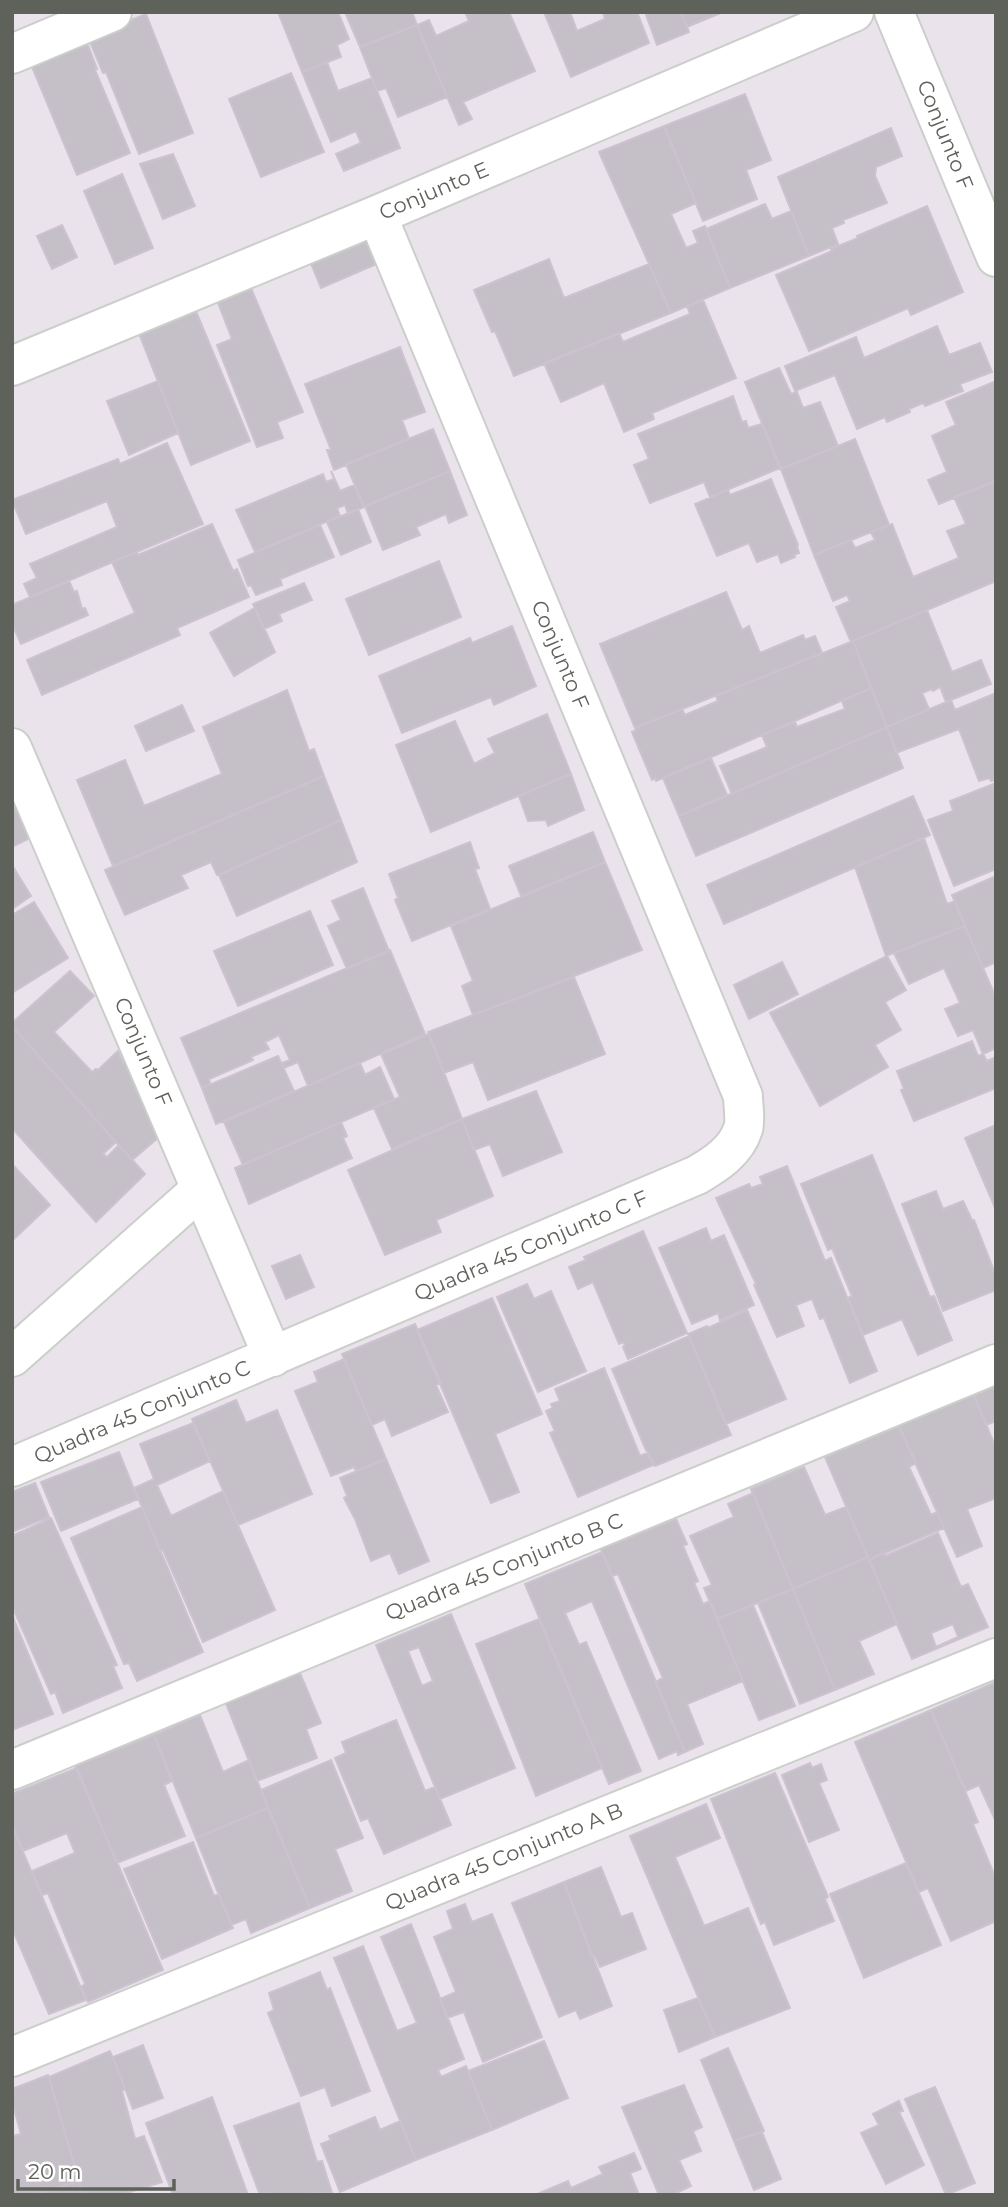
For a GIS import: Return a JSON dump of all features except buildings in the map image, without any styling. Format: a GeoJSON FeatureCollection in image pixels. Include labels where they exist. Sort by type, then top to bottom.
{"type":"FeatureCollection","features":[{"type":"Feature","properties":{"kind":"street"},"geometry":{"type":"LineString","coordinates":[[12,54],[112,12]]}},
{"type":"Feature","properties":{"kind":"street","name":"Conjunto E"},"geometry":{"type":"LineString","coordinates":[[12,366],[377,215],[854,12]]}},
{"type":"Feature","properties":{"kind":"street","name":"Conjunto F"},"geometry":{"type":"LineString","coordinates":[[894,12],[996,257]]}},
{"type":"Feature","properties":{"kind":"street","name":"Conjunto F"},"geometry":{"type":"LineString","coordinates":[[377,215],[743,1096]]}},
{"type":"Feature","properties":{"kind":"street","name":"Conjunto F"},"geometry":{"type":"LineString","coordinates":[[12,748],[273,1357]]}},
{"type":"Feature","properties":{"kind":"street","name":"Quadra 45 Conjunto C F"},"geometry":{"type":"LineString","coordinates":[[273,1357],[697,1175],[719,1162],[733,1147],[743,1128],[743,1096]]}},
{"type":"Feature","properties":{"kind":"street"},"geometry":{"type":"LineString","coordinates":[[12,1357],[201,1189]]}},
{"type":"Feature","properties":{"kind":"street","name":"Quadra 45 Conjunto C"},"geometry":{"type":"LineString","coordinates":[[12,1467],[273,1357]]}},
{"type":"Feature","properties":{"kind":"street","name":"Quadra 45 Conjunto B C"},"geometry":{"type":"LineString","coordinates":[[12,1770],[996,1363]]}},
{"type":"Feature","properties":{"kind":"street","name":"Quadra 45 Conjunto A B"},"geometry":{"type":"LineString","coordinates":[[12,2057],[996,1658]]}}]}
